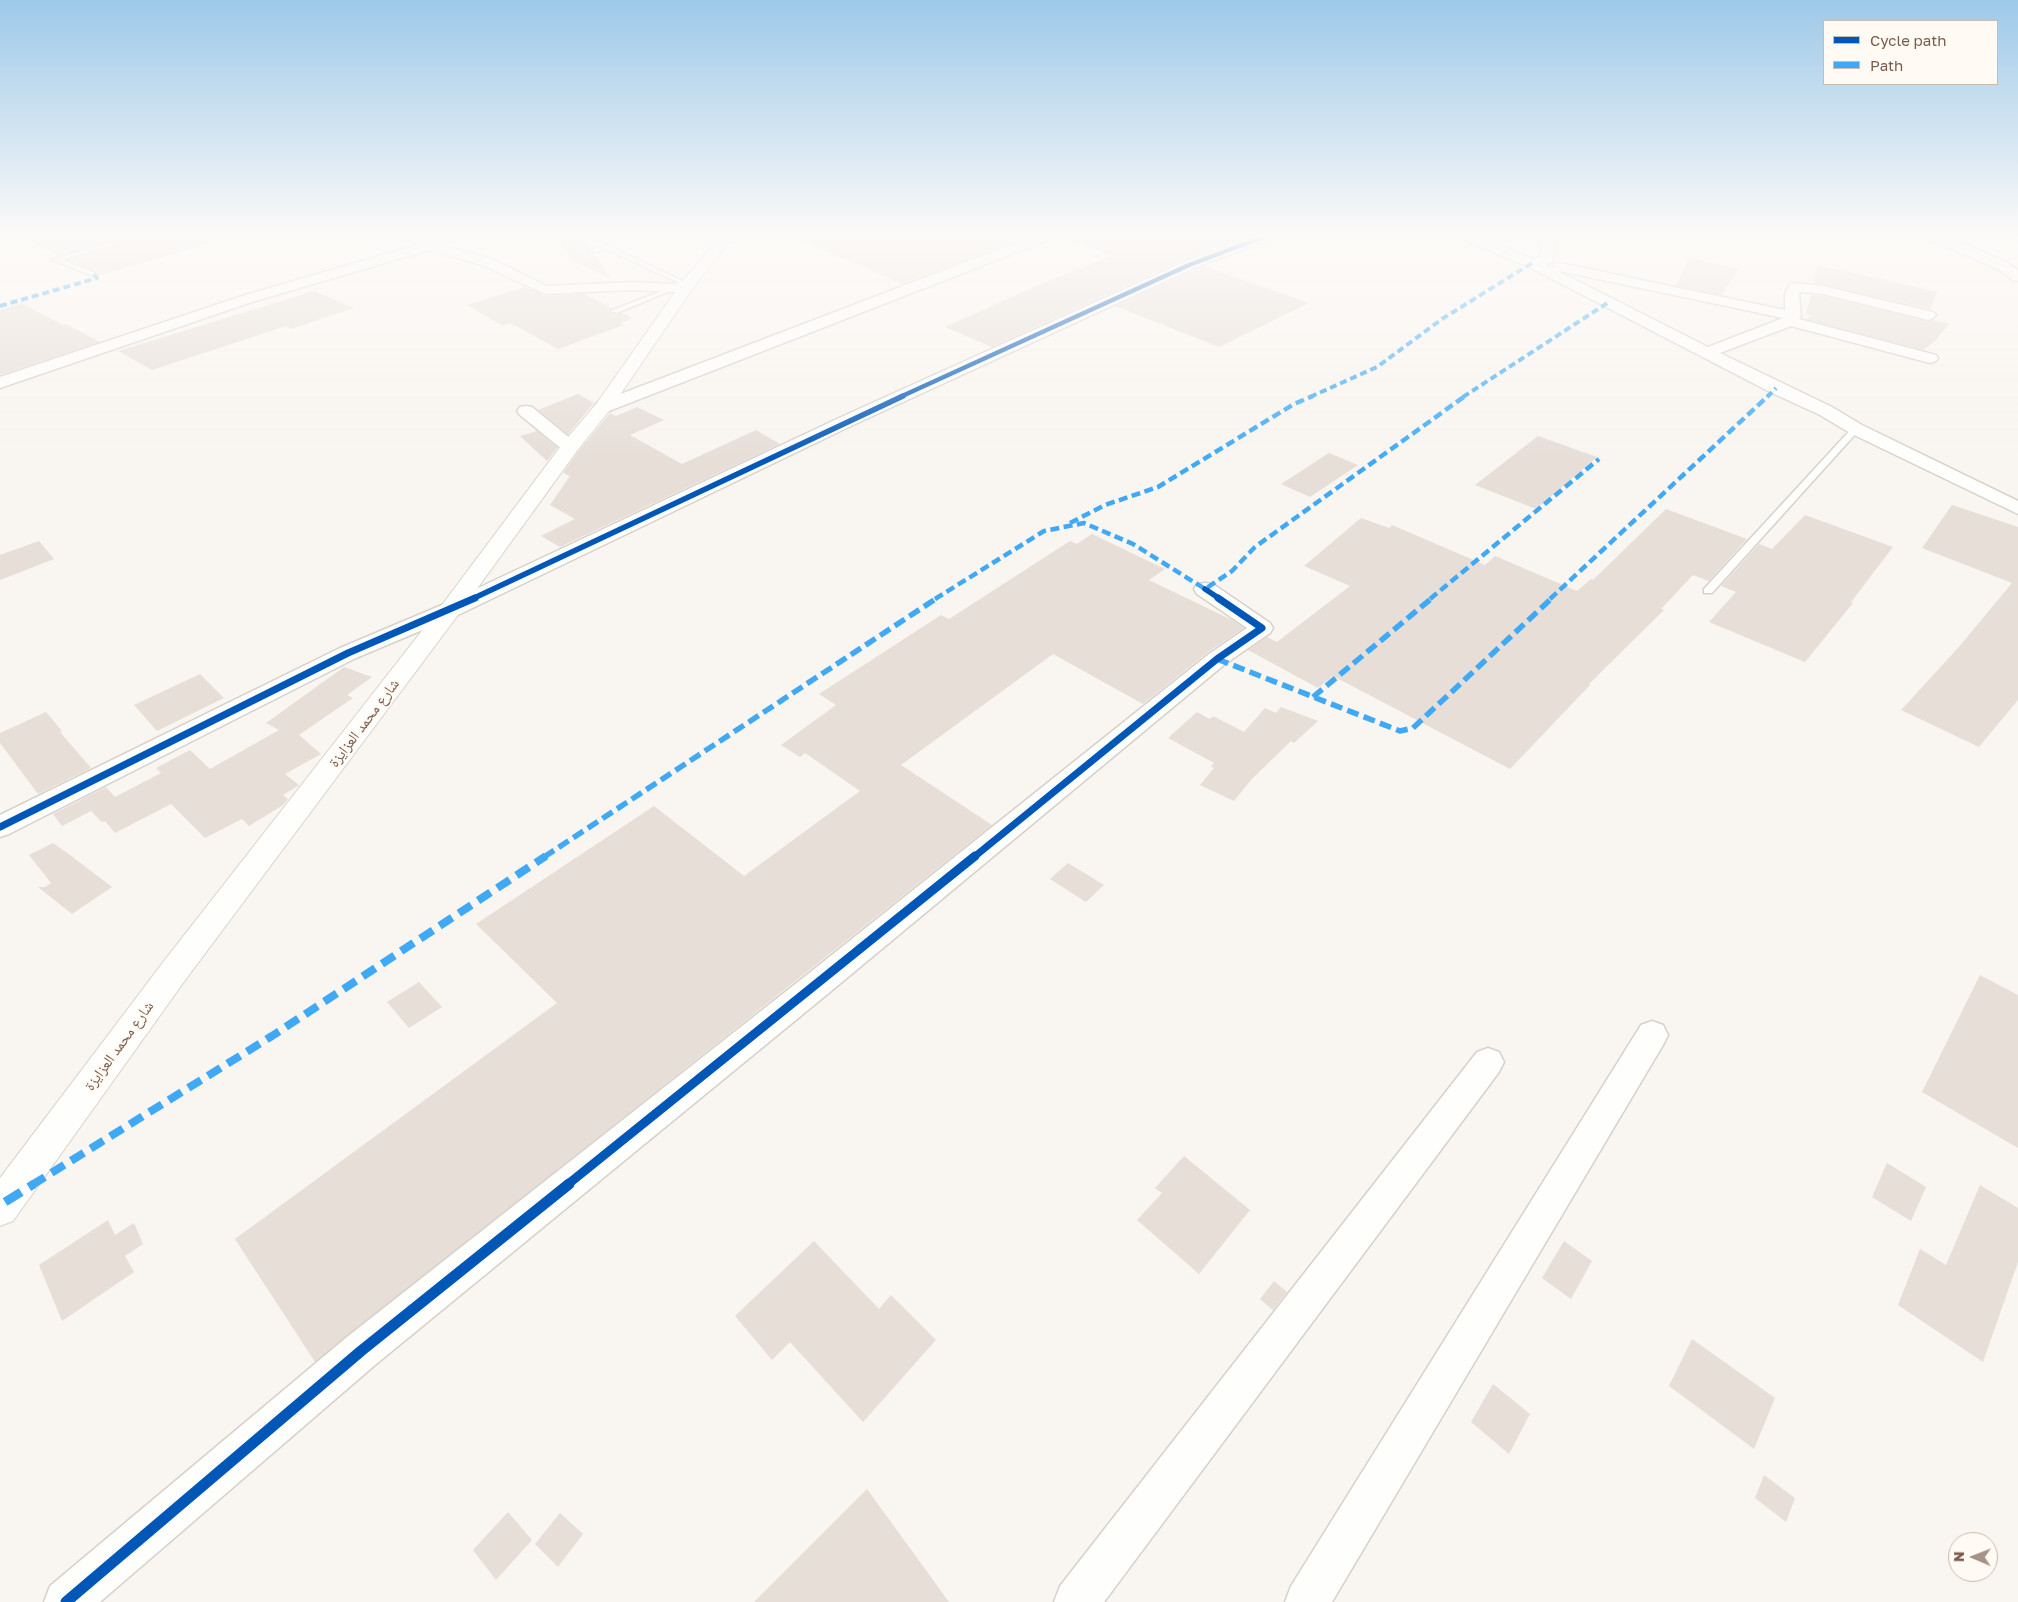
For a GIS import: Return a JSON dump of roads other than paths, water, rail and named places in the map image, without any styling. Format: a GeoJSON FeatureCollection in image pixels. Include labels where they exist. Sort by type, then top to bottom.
{"type":"FeatureCollection","features":[{"type":"Feature","properties":{"kind":"main road","name":"شارع محمد العزايزة"},"geometry":{"type":"LineString","coordinates":[[0,1208],[175,970],[450,610],[570,447],[603,407],[665,312]]}},
{"type":"Feature","properties":{"kind":"street"},"geometry":{"type":"LineString","coordinates":[[0,383],[209,312]]}},
{"type":"Feature","properties":{"kind":"street"},"geometry":{"type":"LineString","coordinates":[[603,407],[852,312]]}},
{"type":"Feature","properties":{"kind":"street"},"geometry":{"type":"LineString","coordinates":[[0,827],[348,654],[450,610],[845,422],[1087,312]]}},
{"type":"Feature","properties":{"kind":"street"},"geometry":{"type":"LineString","coordinates":[[1628,312],[1826,411],[1856,429],[2018,508]]}},
{"type":"Feature","properties":{"kind":"street"},"geometry":{"type":"LineString","coordinates":[[1762,312],[1930,358]]}},
{"type":"Feature","properties":{"kind":"street"},"geometry":{"type":"LineString","coordinates":[[1792,312],[1792,319]]}},
{"type":"Feature","properties":{"kind":"street"},"geometry":{"type":"LineString","coordinates":[[1909,312],[1928,316]]}},
{"type":"Feature","properties":{"kind":"street"},"geometry":{"type":"LineString","coordinates":[[1708,352],[1741,340],[1744,337],[1760,334],[1792,319]]}},
{"type":"Feature","properties":{"kind":"street"},"geometry":{"type":"LineString","coordinates":[[526,410],[570,447]]}},
{"type":"Feature","properties":{"kind":"street"},"geometry":{"type":"LineString","coordinates":[[66,1602],[361,1351],[827,977],[1217,659],[1262,628],[1205,589]]}},
{"type":"Feature","properties":{"kind":"street"},"geometry":{"type":"LineString","coordinates":[[1307,1602],[1652,1035]]}},
{"type":"Feature","properties":{"kind":"street"},"geometry":{"type":"LineString","coordinates":[[1076,1602],[1488,1062]]}},
{"type":"Feature","properties":{"kind":"lane"},"geometry":{"type":"LineString","coordinates":[[1708,591],[1856,429]]}}]}
